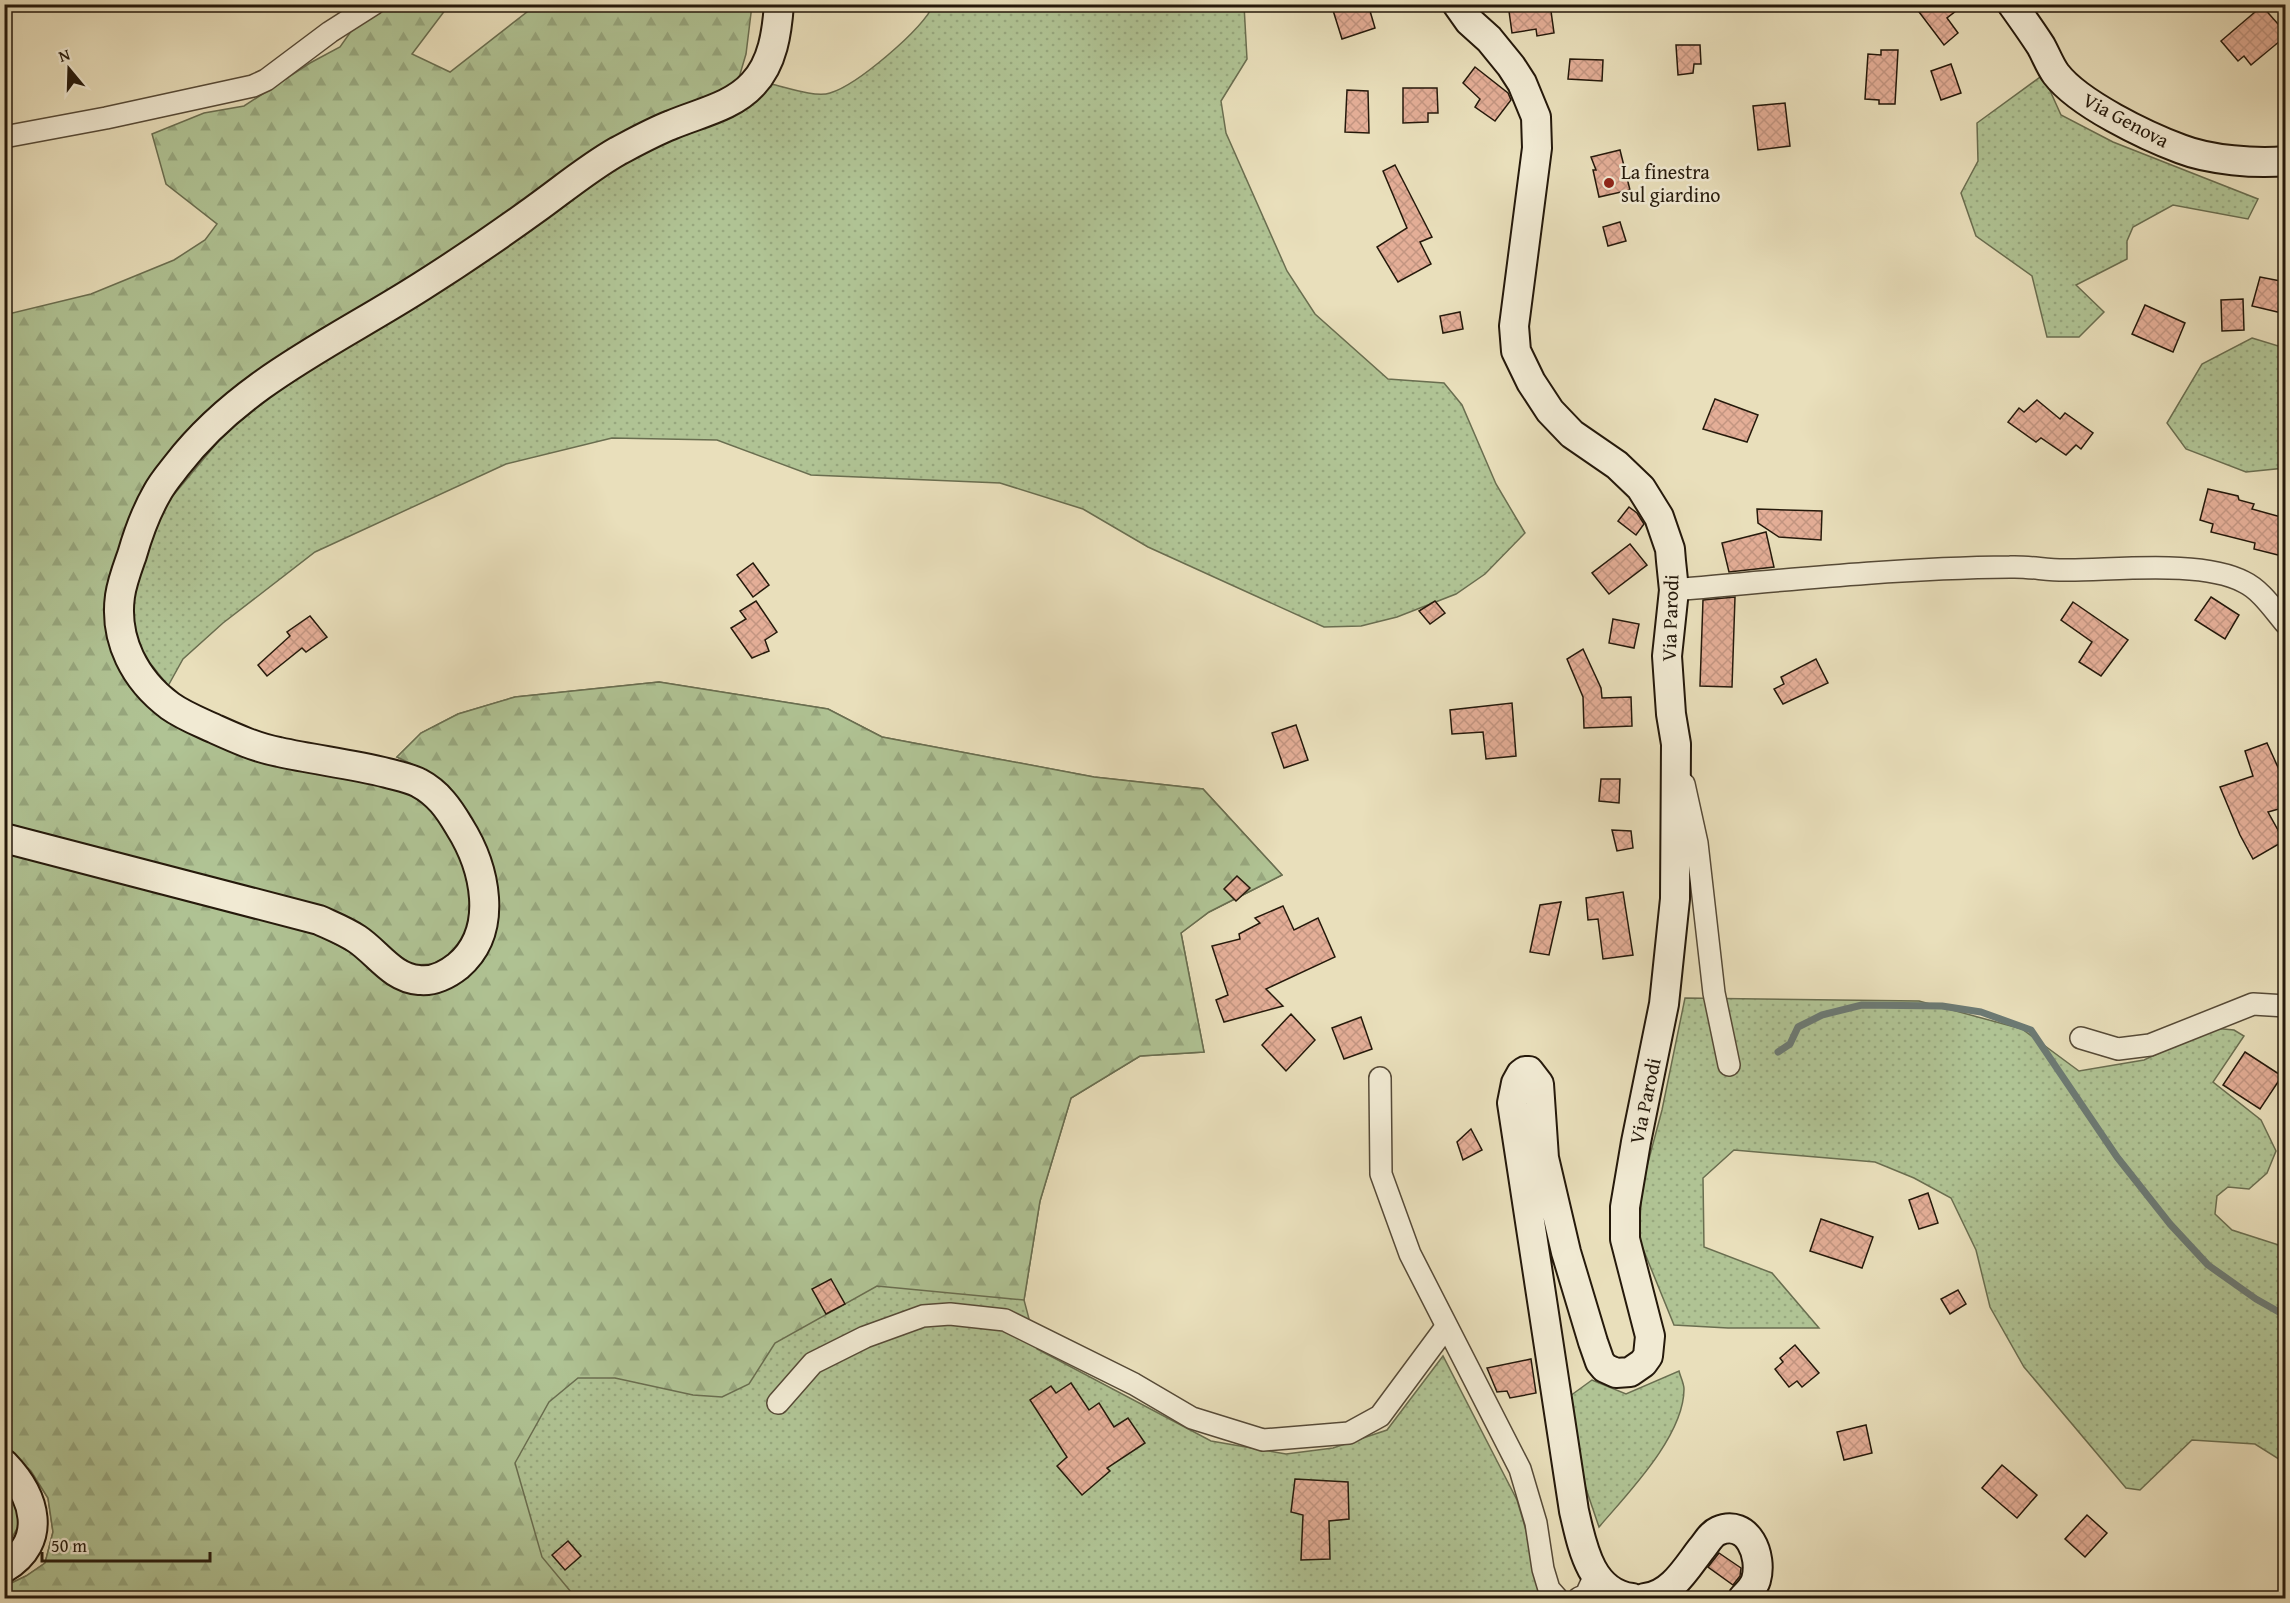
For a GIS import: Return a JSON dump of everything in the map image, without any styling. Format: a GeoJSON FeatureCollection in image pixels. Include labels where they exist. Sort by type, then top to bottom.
{"type":"FeatureCollection","features":[{"type":"Feature","properties":{"kind":"street"},"geometry":{"type":"LineString","coordinates":[[4,137],[254,86],[266,80],[330,32],[374,4]]}},
{"type":"Feature","properties":{"kind":"street"},"geometry":{"type":"LineString","coordinates":[[4,838],[319,920],[359,941],[388,967],[412,979],[420,981],[437,978],[455,969],[465,960],[476,946],[483,930],[484,891],[464,833],[438,796],[414,780],[359,766],[273,752],[230,736],[173,708],[153,692],[143,680],[123,644],[118,619],[120,591],[139,531],[158,490],[186,454],[197,440],[245,396],[306,354],[421,287],[617,152],[668,126],[734,100],[750,87],[760,76],[772,50],[778,27],[779,4]]}},
{"type":"Feature","properties":{"kind":"street","name":"Via Parodi"},"geometry":{"type":"LineString","coordinates":[[1457,4],[1469,21],[1489,39],[1511,66],[1522,83],[1536,117],[1537,148],[1514,326],[1516,351],[1531,382],[1550,411],[1572,434],[1617,465],[1641,488],[1664,529],[1670,549],[1674,590],[1668,656],[1671,714],[1676,744],[1675,899],[1664,1004],[1636,1142],[1624,1222],[1626,1239],[1650,1336],[1649,1348],[1643,1363],[1630,1372],[1616,1373],[1605,1368],[1600,1362],[1579,1300],[1544,1158],[1539,1084],[1534,1075],[1529,1071],[1521,1074],[1512,1095],[1574,1511],[1582,1544],[1595,1575],[1609,1590],[1632,1599]]}},
{"type":"Feature","properties":{"kind":"street","name":"Via Genova"},"geometry":{"type":"LineString","coordinates":[[2012,4],[2042,47],[2055,74],[2083,99],[2182,150],[2269,163],[2286,161]]}},
{"type":"Feature","properties":{"kind":"street"},"geometry":{"type":"LineString","coordinates":[[1674,590],[1905,571],[2012,567],[2061,571],[2192,568],[2222,574],[2245,582],[2267,601],[2286,624]]}},
{"type":"Feature","properties":{"kind":"street"},"geometry":{"type":"LineString","coordinates":[[1676,744],[1697,843],[1714,993],[1729,1065]]}},
{"type":"Feature","properties":{"kind":"street"},"geometry":{"type":"LineString","coordinates":[[2081,1038],[2118,1049],[2150,1046],[2253,1004],[2286,1006]]}},
{"type":"Feature","properties":{"kind":"street"},"geometry":{"type":"LineString","coordinates":[[1380,1078],[1381,1173],[1410,1254],[1520,1469],[1536,1523],[1543,1569],[1549,1589],[1557,1599]]}},
{"type":"Feature","properties":{"kind":"street"},"geometry":{"type":"LineString","coordinates":[[778,1403],[813,1363],[865,1336],[923,1316],[950,1314],[1005,1320],[1134,1384],[1192,1418],[1263,1440],[1349,1432],[1380,1416],[1446,1327]]}},
{"type":"Feature","properties":{"kind":"street"},"geometry":{"type":"LineString","coordinates":[[4,1464],[24,1489],[33,1517],[33,1531],[24,1551],[16,1561],[4,1568]]}},
{"type":"Feature","properties":{"kind":"street"},"geometry":{"type":"LineString","coordinates":[[1645,1599],[1672,1586],[1712,1534],[1727,1529],[1743,1532],[1750,1539],[1756,1553],[1758,1562],[1756,1582],[1743,1599]]}},
{"type":"Feature","properties":{"kind":"street"},"geometry":{"type":"LineString","coordinates":[[1579,1599],[1586,1595],[1595,1575]]}},
{"type":"Feature","properties":{"kind":"green space"},"geometry":{"type":"Polygon","coordinates":[[[601,4],[752,5],[746,54],[738,81],[392,291],[319,330],[250,376],[203,417],[106,600],[106,629],[115,655],[141,697],[157,714],[216,745],[403,791],[421,801],[435,815],[460,855],[468,883],[471,901],[469,928],[461,944],[448,956],[433,964],[413,965],[328,908],[5,823],[4,315],[91,294],[174,260],[205,240],[217,224],[166,184],[152,134],[204,113],[244,106],[310,63],[340,47],[359,20],[344,5],[449,5],[412,54],[450,72],[536,5],[558,5],[575,11],[601,4]]]}},
{"type":"Feature","properties":{"kind":"green space"},"geometry":{"type":"Polygon","coordinates":[[[934,4],[1244,5],[1247,59],[1221,101],[1226,133],[1287,271],[1315,314],[1388,379],[1444,383],[1462,405],[1496,484],[1525,533],[1485,574],[1456,594],[1397,617],[1361,626],[1324,627],[1148,547],[1083,509],[1000,483],[811,475],[717,440],[612,438],[506,464],[315,552],[223,623],[183,659],[168,686],[140,650],[133,628],[131,602],[166,504],[226,432],[289,382],[420,303],[555,213],[612,171],[771,84],[824,94],[842,88],[888,55],[916,28],[934,4]]]}},
{"type":"Feature","properties":{"kind":"green space"},"geometry":{"type":"Polygon","coordinates":[[[2043,75],[2061,115],[2113,142],[2258,199],[2248,219],[2173,205],[2133,227],[2127,241],[2127,259],[2076,285],[2104,312],[2079,337],[2047,337],[2032,276],[1976,236],[1961,193],[1978,161],[1977,123],[2043,75]]]}},
{"type":"Feature","properties":{"kind":"green space"},"geometry":{"type":"Polygon","coordinates":[[[2252,338],[2285,348],[2285,468],[2246,472],[2186,449],[2167,423],[2202,364],[2252,338]]]}},
{"type":"Feature","properties":{"kind":"green space"},"geometry":{"type":"Polygon","coordinates":[[[659,682],[828,709],[882,737],[1094,777],[1203,789],[1282,875],[1209,912],[1181,933],[1204,1052],[1140,1056],[1071,1098],[1040,1201],[1024,1300],[1037,1349],[1211,1441],[1286,1454],[1333,1448],[1387,1430],[1443,1356],[1517,1500],[1533,1554],[1540,1598],[5,1598],[5,1586],[45,1563],[53,1532],[48,1498],[31,1471],[5,1446],[4,853],[383,980],[414,994],[444,990],[468,977],[483,961],[493,936],[484,846],[469,814],[448,787],[424,770],[397,757],[421,733],[458,714],[515,697],[659,682]]]}},
{"type":"Feature","properties":{"kind":"green space"},"geometry":{"type":"Polygon","coordinates":[[[659,682],[828,709],[882,737],[1094,777],[1203,789],[1282,875],[1209,912],[1181,933],[1204,1052],[1140,1056],[1071,1098],[1040,1201],[1024,1300],[877,1286],[775,1343],[749,1384],[722,1397],[693,1395],[615,1378],[578,1378],[549,1402],[515,1463],[542,1557],[576,1598],[5,1598],[5,1586],[45,1563],[53,1532],[48,1498],[31,1471],[5,1446],[4,853],[315,933],[352,953],[383,980],[414,994],[444,990],[468,977],[483,961],[493,936],[484,846],[469,814],[448,787],[424,770],[397,757],[421,733],[458,714],[515,697],[659,682]]]}},
{"type":"Feature","properties":{"kind":"green space"},"geometry":{"type":"Polygon","coordinates":[[[1685,998],[1919,1001],[2022,1029],[2079,1071],[2144,1060],[2213,1028],[2234,1030],[2244,1036],[2213,1082],[2261,1120],[2276,1151],[2267,1173],[2249,1189],[2228,1187],[2217,1196],[2215,1214],[2232,1230],[2285,1247],[2285,1463],[2255,1444],[2192,1440],[2140,1490],[2126,1488],[2024,1367],[1990,1307],[1976,1250],[1951,1198],[1914,1178],[1875,1162],[1734,1150],[1703,1178],[1704,1247],[1772,1273],[1819,1328],[1728,1328],[1674,1325],[1639,1239],[1642,1185],[1662,1110],[1685,998]]]}},
{"type":"Feature","properties":{"kind":"green space"},"geometry":{"type":"Polygon","coordinates":[[[1679,1371],[1684,1389],[1682,1407],[1675,1426],[1639,1481],[1599,1527],[1579,1468],[1570,1396],[1592,1380],[1626,1394],[1679,1371]]]}},
{"type":"Feature","properties":{"kind":"green space"},"geometry":{"type":"Polygon","coordinates":[[[4,1484],[19,1512],[20,1523],[4,1552],[4,1484]]]}},
{"type":"Feature","properties":{"kind":"building"},"geometry":{"type":"Polygon","coordinates":[[[1331,4],[1368,4],[1375,28],[1342,39],[1331,4]]]}},
{"type":"Feature","properties":{"kind":"building"},"geometry":{"type":"Polygon","coordinates":[[[1508,4],[1550,4],[1554,33],[1537,36],[1536,29],[1512,33],[1508,4]]]}},
{"type":"Feature","properties":{"kind":"building"},"geometry":{"type":"Polygon","coordinates":[[[1913,4],[1965,4],[1947,18],[1958,33],[1944,45],[1913,4]]]}},
{"type":"Feature","properties":{"kind":"building"},"geometry":{"type":"Polygon","coordinates":[[[2262,6],[2286,33],[2286,36],[2251,65],[2244,56],[2238,61],[2221,41],[2262,6]]]}},
{"type":"Feature","properties":{"kind":"building"},"geometry":{"type":"Polygon","coordinates":[[[1676,45],[1700,45],[1701,64],[1694,64],[1693,73],[1678,75],[1676,45]]]}},
{"type":"Feature","properties":{"kind":"building"},"geometry":{"type":"Polygon","coordinates":[[[1881,50],[1898,50],[1895,104],[1879,104],[1879,100],[1865,99],[1868,54],[1881,55],[1881,50]]]}},
{"type":"Feature","properties":{"kind":"building"},"geometry":{"type":"Polygon","coordinates":[[[1570,59],[1603,60],[1602,81],[1568,79],[1570,59]]]}},
{"type":"Feature","properties":{"kind":"building"},"geometry":{"type":"Polygon","coordinates":[[[1951,64],[1961,93],[1941,100],[1931,71],[1951,64]]]}},
{"type":"Feature","properties":{"kind":"building"},"geometry":{"type":"Polygon","coordinates":[[[1475,67],[1508,93],[1511,100],[1495,121],[1475,107],[1480,99],[1463,83],[1475,67]]]}},
{"type":"Feature","properties":{"kind":"building"},"geometry":{"type":"Polygon","coordinates":[[[1403,88],[1437,88],[1438,113],[1428,113],[1428,122],[1403,123],[1403,88]]]}},
{"type":"Feature","properties":{"kind":"building"},"geometry":{"type":"Polygon","coordinates":[[[1347,90],[1368,91],[1369,133],[1345,132],[1347,90]]]}},
{"type":"Feature","properties":{"kind":"building"},"geometry":{"type":"Polygon","coordinates":[[[1785,103],[1790,146],[1758,150],[1753,106],[1785,103]]]}},
{"type":"Feature","properties":{"kind":"building"},"geometry":{"type":"Polygon","coordinates":[[[1620,150],[1630,190],[1599,197],[1593,170],[1596,170],[1591,157],[1620,150]]]}},
{"type":"Feature","properties":{"kind":"building"},"geometry":{"type":"Polygon","coordinates":[[[1395,165],[1432,237],[1420,242],[1431,264],[1398,282],[1377,247],[1407,228],[1383,171],[1395,165]]]}},
{"type":"Feature","properties":{"kind":"building"},"geometry":{"type":"Polygon","coordinates":[[[1620,222],[1626,241],[1608,246],[1603,227],[1620,222]]]}},
{"type":"Feature","properties":{"kind":"building"},"geometry":{"type":"Polygon","coordinates":[[[2260,277],[2286,282],[2286,314],[2252,306],[2260,277]]]}},
{"type":"Feature","properties":{"kind":"building"},"geometry":{"type":"Polygon","coordinates":[[[2243,299],[2244,330],[2222,331],[2221,300],[2243,299]]]}},
{"type":"Feature","properties":{"kind":"building"},"geometry":{"type":"Polygon","coordinates":[[[2145,305],[2185,323],[2173,352],[2132,334],[2145,305]]]}},
{"type":"Feature","properties":{"kind":"building"},"geometry":{"type":"Polygon","coordinates":[[[1460,312],[1463,329],[1443,333],[1440,316],[1460,312]]]}},
{"type":"Feature","properties":{"kind":"building"},"geometry":{"type":"Polygon","coordinates":[[[1715,399],[1758,415],[1747,442],[1703,429],[1715,399]]]}},
{"type":"Feature","properties":{"kind":"building"},"geometry":{"type":"Polygon","coordinates":[[[2037,400],[2060,419],[2065,413],[2093,433],[2081,449],[2076,445],[2066,455],[2041,438],[2036,442],[2008,422],[2019,408],[2024,412],[2037,400]]]}},
{"type":"Feature","properties":{"kind":"building"},"geometry":{"type":"Polygon","coordinates":[[[2208,489],[2238,496],[2239,500],[2254,504],[2252,509],[2281,517],[2280,520],[2286,522],[2286,557],[2254,549],[2255,543],[2211,532],[2213,524],[2200,520],[2208,489]]]}},
{"type":"Feature","properties":{"kind":"building"},"geometry":{"type":"Polygon","coordinates":[[[1629,507],[1637,513],[1644,524],[1636,535],[1618,521],[1629,507]]]}},
{"type":"Feature","properties":{"kind":"building"},"geometry":{"type":"Polygon","coordinates":[[[1757,509],[1822,511],[1821,540],[1779,537],[1758,523],[1757,509]]]}},
{"type":"Feature","properties":{"kind":"building"},"geometry":{"type":"Polygon","coordinates":[[[1766,532],[1774,567],[1729,572],[1722,543],[1766,532]]]}},
{"type":"Feature","properties":{"kind":"building"},"geometry":{"type":"Polygon","coordinates":[[[1630,544],[1647,565],[1609,594],[1592,573],[1630,544]]]}},
{"type":"Feature","properties":{"kind":"building"},"geometry":{"type":"Polygon","coordinates":[[[753,563],[769,585],[753,597],[737,575],[753,563]]]}},
{"type":"Feature","properties":{"kind":"building"},"geometry":{"type":"Polygon","coordinates":[[[1735,597],[1732,687],[1700,686],[1703,600],[1735,597]]]}},
{"type":"Feature","properties":{"kind":"building"},"geometry":{"type":"Polygon","coordinates":[[[2211,597],[2239,615],[2225,639],[2195,620],[2211,597]]]}},
{"type":"Feature","properties":{"kind":"building"},"geometry":{"type":"Polygon","coordinates":[[[756,601],[777,632],[765,640],[769,651],[752,658],[731,628],[746,619],[740,611],[756,601]]]}},
{"type":"Feature","properties":{"kind":"building"},"geometry":{"type":"Polygon","coordinates":[[[1435,601],[1445,613],[1430,624],[1419,611],[1435,601]]]}},
{"type":"Feature","properties":{"kind":"building"},"geometry":{"type":"Polygon","coordinates":[[[2073,602],[2128,640],[2101,676],[2079,662],[2092,642],[2061,620],[2073,602]]]}},
{"type":"Feature","properties":{"kind":"building"},"geometry":{"type":"Polygon","coordinates":[[[310,616],[327,637],[306,652],[302,648],[267,676],[258,665],[290,636],[287,632],[310,616]]]}},
{"type":"Feature","properties":{"kind":"building"},"geometry":{"type":"Polygon","coordinates":[[[1613,619],[1639,624],[1634,648],[1609,643],[1613,619]]]}},
{"type":"Feature","properties":{"kind":"building"},"geometry":{"type":"Polygon","coordinates":[[[1583,649],[1601,688],[1602,698],[1631,697],[1632,726],[1584,728],[1583,697],[1567,659],[1583,649]]]}},
{"type":"Feature","properties":{"kind":"building"},"geometry":{"type":"Polygon","coordinates":[[[1816,659],[1828,683],[1783,704],[1774,689],[1784,684],[1781,677],[1816,659]]]}},
{"type":"Feature","properties":{"kind":"building"},"geometry":{"type":"Polygon","coordinates":[[[1512,703],[1516,756],[1486,759],[1483,732],[1452,734],[1450,710],[1512,703]]]}},
{"type":"Feature","properties":{"kind":"building"},"geometry":{"type":"Polygon","coordinates":[[[1296,725],[1308,760],[1284,768],[1272,733],[1296,725]]]}},
{"type":"Feature","properties":{"kind":"building"},"geometry":{"type":"Polygon","coordinates":[[[2267,743],[2286,785],[2286,807],[2268,812],[2284,841],[2253,859],[2240,835],[2220,787],[2253,776],[2245,751],[2267,743]]]}},
{"type":"Feature","properties":{"kind":"building"},"geometry":{"type":"Polygon","coordinates":[[[1601,779],[1620,779],[1619,803],[1599,801],[1601,779]]]}},
{"type":"Feature","properties":{"kind":"building"},"geometry":{"type":"Polygon","coordinates":[[[1612,830],[1631,831],[1633,848],[1617,851],[1612,830]]]}},
{"type":"Feature","properties":{"kind":"building"},"geometry":{"type":"Polygon","coordinates":[[[1237,876],[1250,888],[1236,901],[1224,889],[1237,876]]]}},
{"type":"Feature","properties":{"kind":"building"},"geometry":{"type":"Polygon","coordinates":[[[1623,892],[1633,955],[1603,959],[1598,919],[1588,920],[1586,898],[1623,892]]]}},
{"type":"Feature","properties":{"kind":"building"},"geometry":{"type":"Polygon","coordinates":[[[1561,902],[1549,955],[1530,952],[1540,905],[1561,902]]]}},
{"type":"Feature","properties":{"kind":"building"},"geometry":{"type":"Polygon","coordinates":[[[1283,906],[1294,930],[1318,918],[1335,957],[1266,989],[1283,1006],[1224,1022],[1216,1000],[1228,995],[1212,946],[1240,939],[1239,934],[1260,923],[1255,918],[1283,906]]]}},
{"type":"Feature","properties":{"kind":"building"},"geometry":{"type":"Polygon","coordinates":[[[1291,1014],[1315,1040],[1286,1071],[1262,1045],[1291,1014]]]}},
{"type":"Feature","properties":{"kind":"building"},"geometry":{"type":"Polygon","coordinates":[[[1361,1017],[1372,1049],[1344,1059],[1332,1028],[1361,1017]]]}},
{"type":"Feature","properties":{"kind":"building"},"geometry":{"type":"Polygon","coordinates":[[[2245,1052],[2282,1076],[2260,1109],[2223,1085],[2245,1052]]]}},
{"type":"Feature","properties":{"kind":"building"},"geometry":{"type":"Polygon","coordinates":[[[1471,1129],[1482,1150],[1463,1160],[1457,1142],[1471,1129]]]}},
{"type":"Feature","properties":{"kind":"building"},"geometry":{"type":"Polygon","coordinates":[[[1928,1193],[1938,1223],[1919,1229],[1909,1200],[1928,1193]]]}},
{"type":"Feature","properties":{"kind":"building"},"geometry":{"type":"Polygon","coordinates":[[[1821,1219],[1873,1237],[1862,1268],[1810,1251],[1821,1219]]]}},
{"type":"Feature","properties":{"kind":"building"},"geometry":{"type":"Polygon","coordinates":[[[831,1279],[845,1304],[826,1314],[812,1289],[831,1279]]]}},
{"type":"Feature","properties":{"kind":"building"},"geometry":{"type":"Polygon","coordinates":[[[1958,1290],[1966,1304],[1950,1314],[1941,1299],[1958,1290]]]}},
{"type":"Feature","properties":{"kind":"building"},"geometry":{"type":"Polygon","coordinates":[[[1795,1345],[1819,1373],[1802,1387],[1797,1381],[1789,1387],[1775,1369],[1783,1362],[1780,1358],[1795,1345]]]}},
{"type":"Feature","properties":{"kind":"building"},"geometry":{"type":"Polygon","coordinates":[[[1531,1359],[1536,1393],[1510,1398],[1507,1391],[1497,1392],[1487,1368],[1531,1359]]]}},
{"type":"Feature","properties":{"kind":"building"},"geometry":{"type":"Polygon","coordinates":[[[1071,1383],[1089,1410],[1099,1403],[1114,1427],[1128,1418],[1145,1443],[1107,1468],[1110,1471],[1082,1495],[1057,1466],[1067,1457],[1030,1400],[1051,1386],[1056,1393],[1071,1383]]]}},
{"type":"Feature","properties":{"kind":"building"},"geometry":{"type":"Polygon","coordinates":[[[1866,1425],[1872,1453],[1844,1460],[1837,1432],[1866,1425]]]}},
{"type":"Feature","properties":{"kind":"building"},"geometry":{"type":"Polygon","coordinates":[[[2002,1465],[2037,1495],[2017,1518],[1982,1488],[2002,1465]]]}},
{"type":"Feature","properties":{"kind":"building"},"geometry":{"type":"Polygon","coordinates":[[[1295,1479],[1348,1482],[1349,1519],[1329,1521],[1330,1559],[1301,1560],[1303,1515],[1291,1512],[1295,1479]]]}},
{"type":"Feature","properties":{"kind":"building"},"geometry":{"type":"Polygon","coordinates":[[[2087,1515],[2107,1533],[2085,1557],[2065,1539],[2087,1515]]]}},
{"type":"Feature","properties":{"kind":"building"},"geometry":{"type":"Polygon","coordinates":[[[568,1541],[581,1556],[565,1570],[552,1555],[568,1541]]]}},
{"type":"Feature","properties":{"kind":"building"},"geometry":{"type":"Polygon","coordinates":[[[1719,1553],[1741,1568],[1740,1576],[1733,1585],[1708,1567],[1719,1553]]]}},
{"type":"Feature","properties":{"kind":"waterway"},"geometry":{"type":"LineString","coordinates":[[1778,1052],[1790,1044],[1798,1027],[1822,1015],[1862,1005],[1942,1006],[1981,1012],[2031,1030],[2117,1157],[2170,1224],[2208,1265],[2256,1299],[2286,1316]]}},
{"type":"Feature","properties":{"kind":"place","name":"La finestra sul giardino"},"geometry":{"type":"Point","coordinates":[1609,183]}}]}
